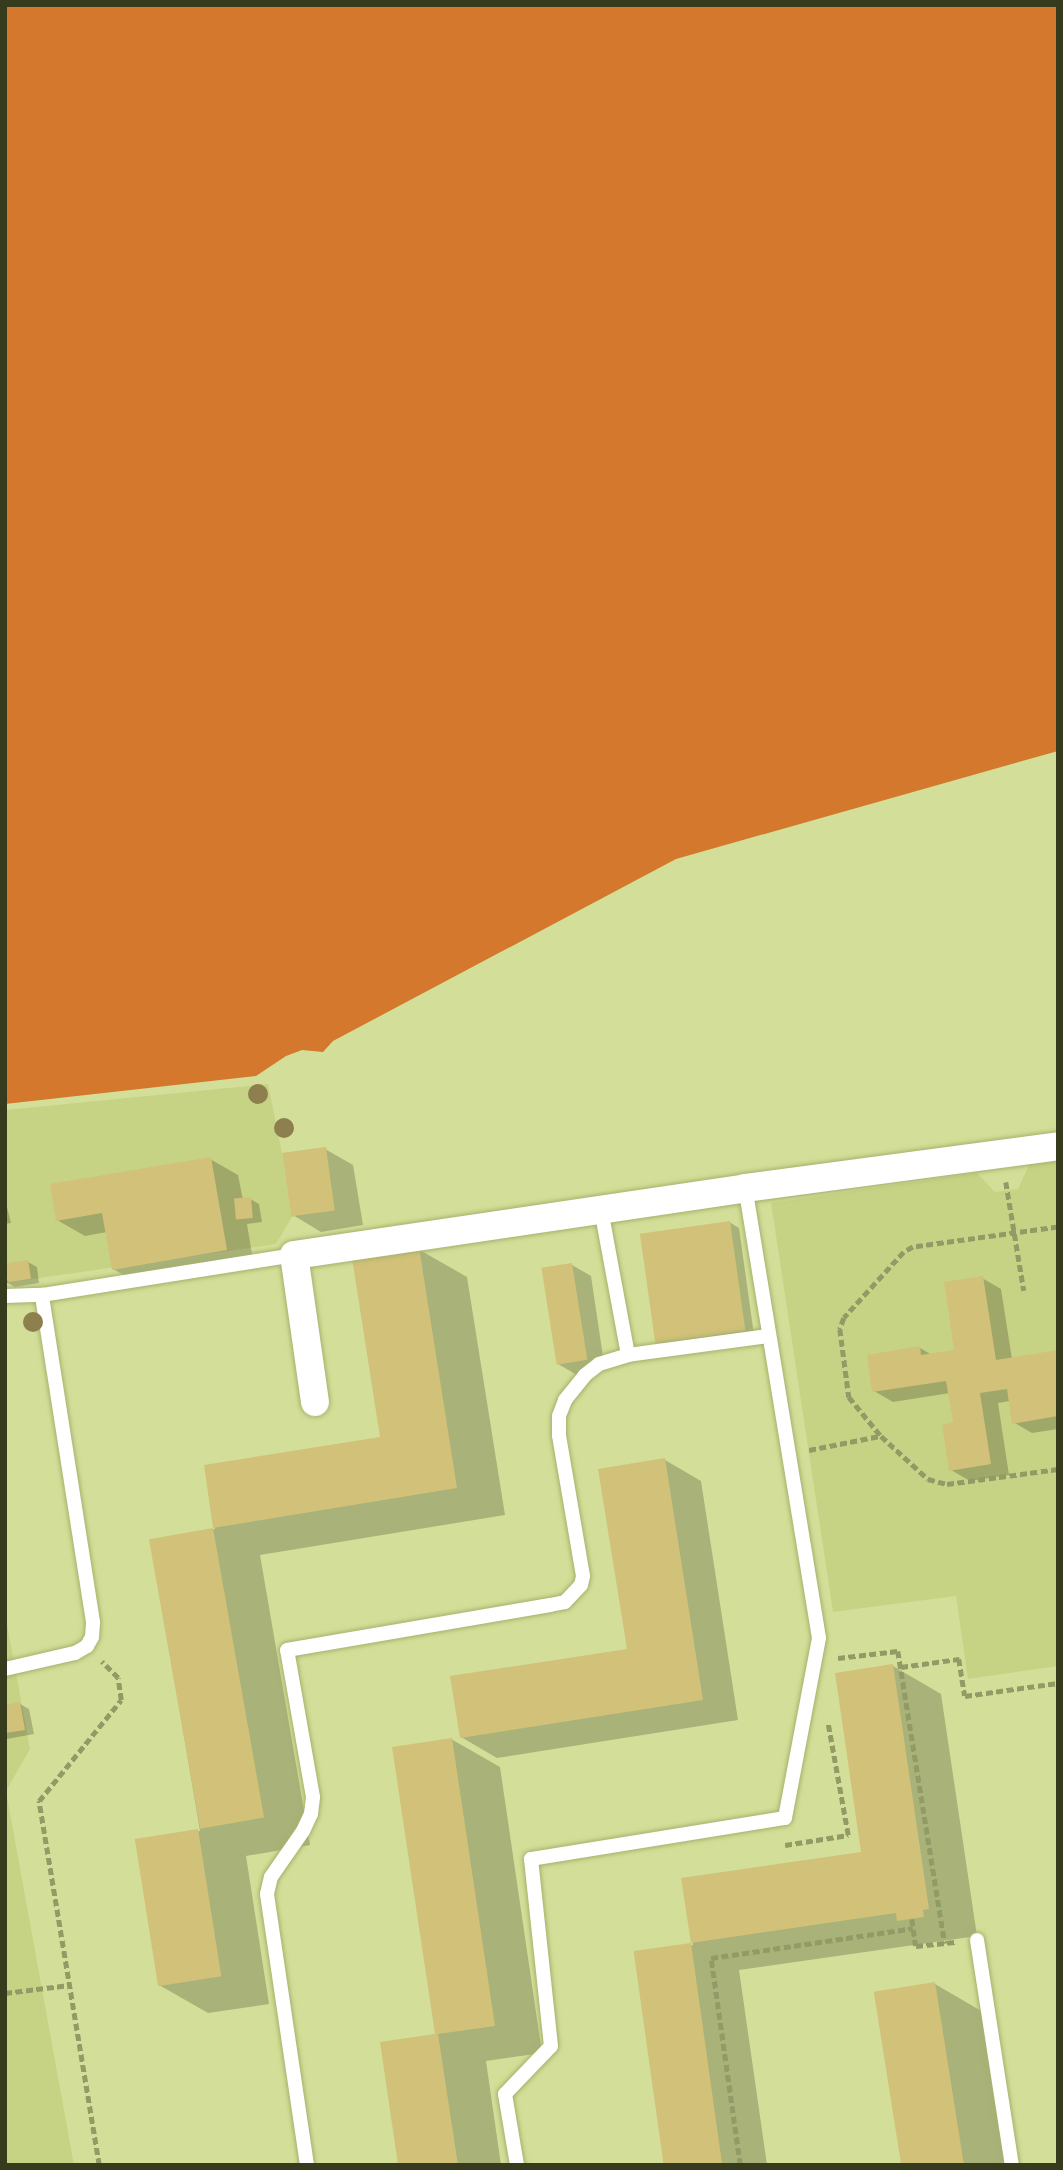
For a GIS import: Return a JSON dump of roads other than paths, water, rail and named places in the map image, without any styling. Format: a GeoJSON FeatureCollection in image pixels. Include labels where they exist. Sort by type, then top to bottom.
{"type":"FeatureCollection","features":[{"type":"Feature","properties":{"kind":"street"},"geometry":{"type":"LineString","coordinates":[[315,1402],[294,1255],[745,1188],[1058,1146]]}},
{"type":"Feature","properties":{"kind":"lane"},"geometry":{"type":"LineString","coordinates":[[517,2165],[505,2094],[551,2046],[531,1859],[785,1818],[819,1637],[745,1188]]}},
{"type":"Feature","properties":{"kind":"lane"},"geometry":{"type":"LineString","coordinates":[[601,1209],[628,1354]]}},
{"type":"Feature","properties":{"kind":"lane"},"geometry":{"type":"LineString","coordinates":[[5,1296],[42,1294],[294,1255]]}},
{"type":"Feature","properties":{"kind":"lane"},"geometry":{"type":"LineString","coordinates":[[5,1668],[75,1653],[87,1646],[92,1637],[93,1622],[42,1294]]}},
{"type":"Feature","properties":{"kind":"lane"},"geometry":{"type":"LineString","coordinates":[[307,2165],[267,1894],[271,1877],[303,1831],[311,1814],[313,1797],[287,1650],[565,1602],[575,1594],[583,1576],[559,1435],[559,1416],[565,1400],[585,1375],[599,1364],[628,1354],[769,1336]]}},
{"type":"Feature","properties":{"kind":"lane"},"geometry":{"type":"LineString","coordinates":[[977,1940],[1012,2165]]}}]}
